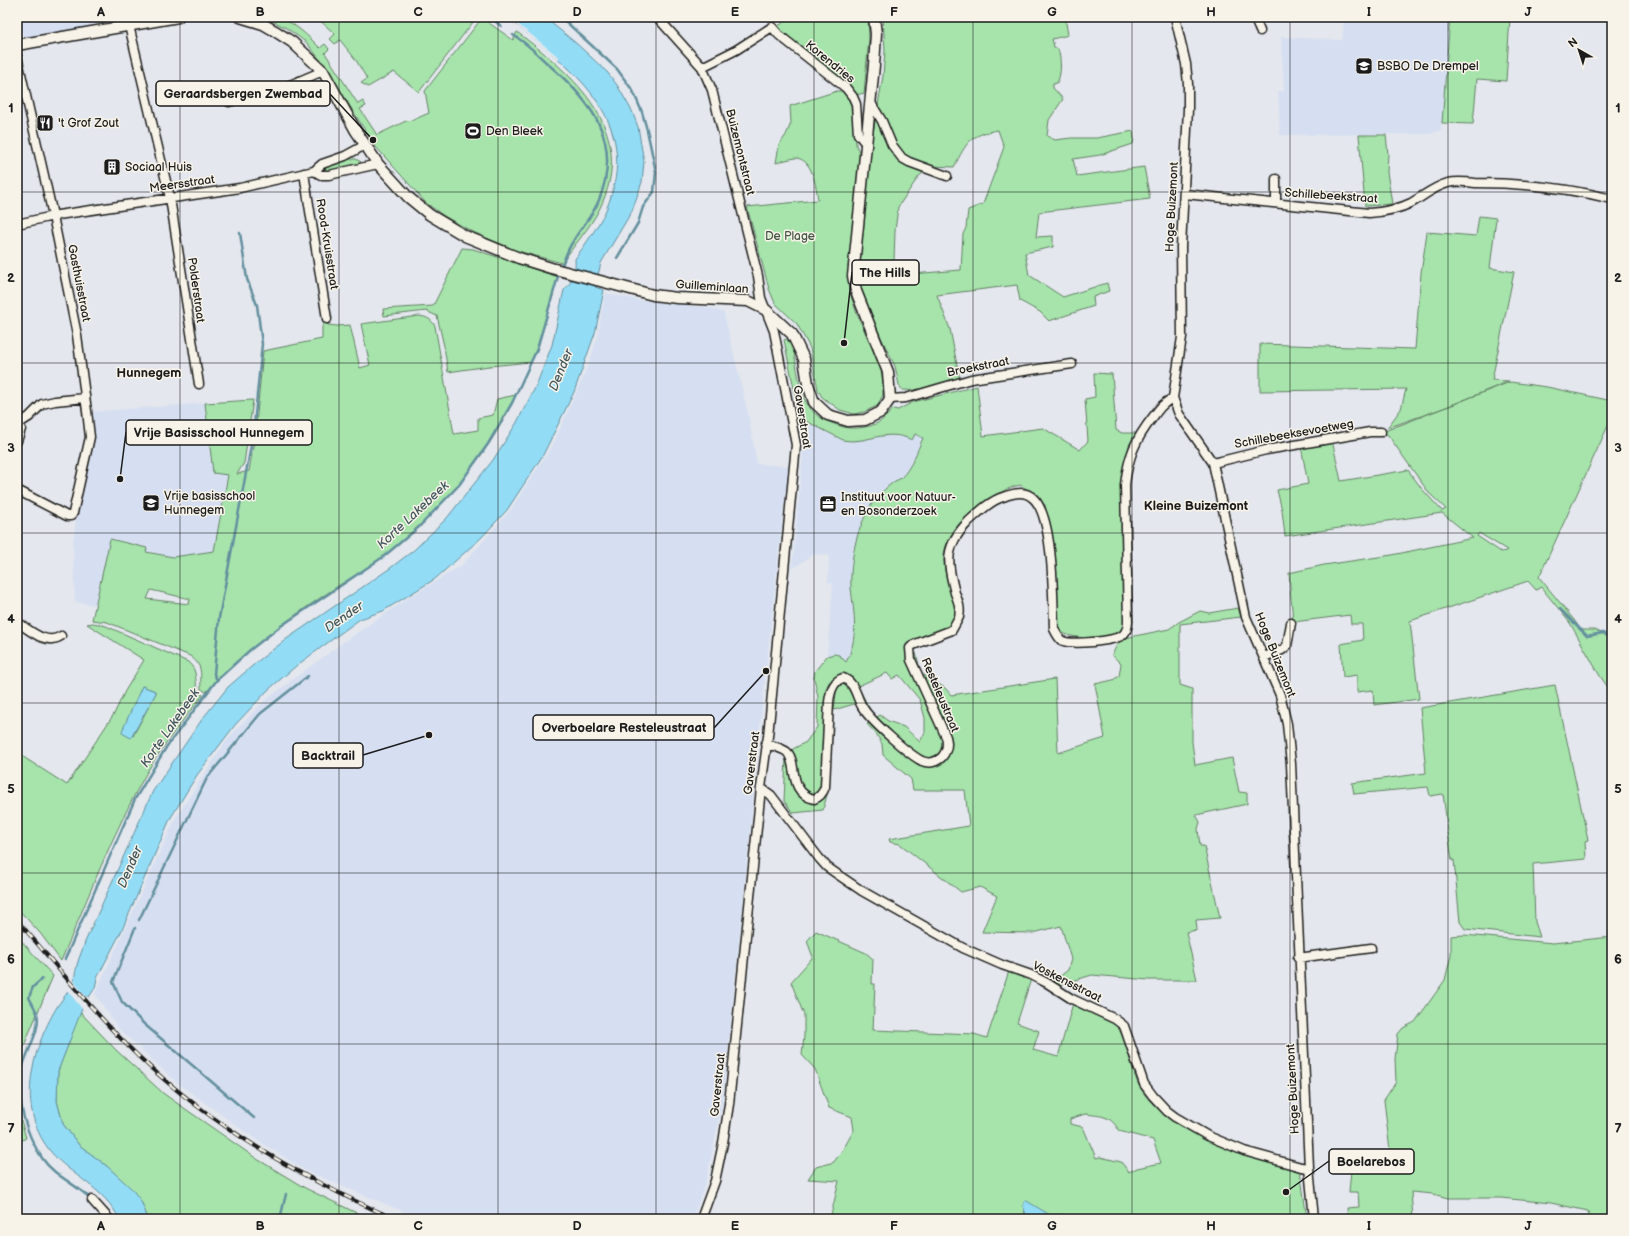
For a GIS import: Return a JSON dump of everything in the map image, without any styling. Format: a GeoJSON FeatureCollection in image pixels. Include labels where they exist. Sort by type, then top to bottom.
{"type":"FeatureCollection","features":[{"type":"Feature","properties":{"kind":"main road"},"geometry":{"type":"LineString","coordinates":[[17,45],[129,21],[178,17]]}},
{"type":"Feature","properties":{"kind":"main road","name":"Guilleminlaan"},"geometry":{"type":"LineString","coordinates":[[240,17],[263,24],[292,42],[323,72],[365,145],[378,164],[408,197],[430,215],[465,236],[520,258],[551,268],[653,295],[677,298],[748,301],[766,310],[792,334],[804,359],[808,384],[814,402],[828,415],[848,422],[865,420],[881,412],[890,399]]}},
{"type":"Feature","properties":{"kind":"main road"},"geometry":{"type":"LineString","coordinates":[[874,17],[876,34],[871,103],[853,276],[856,291],[888,372],[890,399]]}},
{"type":"Feature","properties":{"kind":"street","name":"Buizemontstraat"},"geometry":{"type":"LineString","coordinates":[[657,17],[702,66],[712,90],[758,276],[761,298],[766,310]]}},
{"type":"Feature","properties":{"kind":"street","name":"Hoge Buizemont"},"geometry":{"type":"LineString","coordinates":[[1175,17],[1186,64],[1188,109],[1185,194],[1181,247],[1182,337],[1172,398],[1179,414],[1212,463],[1246,617],[1280,695],[1287,724],[1291,764],[1298,958],[1309,1168],[1314,1219]]}},
{"type":"Feature","properties":{"kind":"street"},"geometry":{"type":"LineString","coordinates":[[1254,17],[1260,31]]}},
{"type":"Feature","properties":{"kind":"street","name":"Polderstraat"},"geometry":{"type":"LineString","coordinates":[[129,21],[170,198],[199,384]]}},
{"type":"Feature","properties":{"kind":"street","name":"Korendries"},"geometry":{"type":"LineString","coordinates":[[702,66],[736,50],[770,28],[846,88],[853,97],[857,113],[856,128],[858,134],[867,145]]}},
{"type":"Feature","properties":{"kind":"street","name":"Gasthuisstraat"},"geometry":{"type":"LineString","coordinates":[[17,56],[53,216],[77,335],[90,437],[73,513],[71,516],[67,516],[17,490]]}},
{"type":"Feature","properties":{"kind":"street"},"geometry":{"type":"LineString","coordinates":[[229,102],[285,87],[323,72]]}},
{"type":"Feature","properties":{"kind":"street"},"geometry":{"type":"LineString","coordinates":[[871,103],[882,121],[892,145],[902,158],[947,176]]}},
{"type":"Feature","properties":{"kind":"street","name":"Meersstraat"},"geometry":{"type":"LineString","coordinates":[[17,224],[53,216],[240,188],[314,171],[322,164],[345,156],[365,145]]}},
{"type":"Feature","properties":{"kind":"street","name":"Meersstraat"},"geometry":{"type":"LineString","coordinates":[[314,171],[322,175],[329,175],[378,164]]}},
{"type":"Feature","properties":{"kind":"street","name":"Rood-Kruisstraat"},"geometry":{"type":"LineString","coordinates":[[304,173],[327,319]]}},
{"type":"Feature","properties":{"kind":"street"},"geometry":{"type":"LineString","coordinates":[[1276,179],[1276,203]]}},
{"type":"Feature","properties":{"kind":"street","name":"Schillebeekstraat"},"geometry":{"type":"LineString","coordinates":[[1185,194],[1369,213],[1384,212],[1401,207],[1421,198],[1432,189],[1450,182],[1494,183],[1584,192],[1612,199]]}},
{"type":"Feature","properties":{"kind":"street","name":"Gaverstraat"},"geometry":{"type":"LineString","coordinates":[[701,1219],[715,1181],[729,1104],[781,605],[796,445],[774,331],[766,310]]}},
{"type":"Feature","properties":{"kind":"street","name":"Broekstraat"},"geometry":{"type":"LineString","coordinates":[[890,399],[906,398],[971,379],[1072,364]]}},
{"type":"Feature","properties":{"kind":"street"},"geometry":{"type":"LineString","coordinates":[[17,441],[20,434],[18,424],[29,417],[42,404],[85,398]]}},
{"type":"Feature","properties":{"kind":"street","name":"Resteleustraat"},"geometry":{"type":"LineString","coordinates":[[766,743],[787,752],[791,759],[795,781],[804,795],[814,799],[819,797],[825,787],[827,775],[829,698],[835,683],[843,678],[852,685],[863,708],[872,719],[906,748],[923,761],[936,761],[941,757],[947,746],[946,737],[911,660],[910,648],[913,645],[952,630],[959,616],[959,607],[949,568],[949,552],[952,543],[978,512],[1000,498],[1012,494],[1019,492],[1027,494],[1034,498],[1040,507],[1053,567],[1054,629],[1057,635],[1061,640],[1068,642],[1103,641],[1121,636],[1126,631],[1128,620],[1125,485],[1128,465],[1136,442],[1163,403],[1172,398]]}},
{"type":"Feature","properties":{"kind":"street","name":"Schillebeeksevoetweg"},"geometry":{"type":"LineString","coordinates":[[1212,463],[1283,447],[1370,432],[1381,432]]}},
{"type":"Feature","properties":{"kind":"street"},"geometry":{"type":"LineString","coordinates":[[17,622],[46,640],[55,640],[61,636]]}},
{"type":"Feature","properties":{"kind":"street"},"geometry":{"type":"LineString","coordinates":[[1264,657],[1282,650],[1287,646],[1291,623]]}},
{"type":"Feature","properties":{"kind":"street","name":"Voskensstraat"},"geometry":{"type":"LineString","coordinates":[[761,788],[770,795],[827,867],[862,891],[964,948],[1036,978],[1072,999],[1115,1018],[1124,1026],[1144,1084],[1167,1111],[1175,1117],[1208,1136],[1244,1151],[1309,1168]]}},
{"type":"Feature","properties":{"kind":"street"},"geometry":{"type":"LineString","coordinates":[[1298,958],[1371,948]]}},
{"type":"Feature","properties":{"kind":"street"},"geometry":{"type":"LineString","coordinates":[[92,1200],[109,1219]]}},
{"type":"Feature","properties":{"kind":"shaded area"},"geometry":{"type":"Polygon","coordinates":[[[18,17],[112,17],[106,23],[27,38],[23,35],[18,17]]]}},
{"type":"Feature","properties":{"kind":"shaded area","name":"BSBO De Drempel"},"geometry":{"type":"Polygon","coordinates":[[[1344,17],[1450,17],[1441,130],[1430,134],[1280,135],[1278,91],[1284,91],[1281,37],[1342,40],[1344,17]]]}},
{"type":"Feature","properties":{"kind":"shaded area"},"geometry":{"type":"Polygon","coordinates":[[[605,293],[639,300],[711,308],[724,313],[748,413],[757,464],[790,466],[784,503],[760,727],[722,1105],[707,1177],[693,1219],[421,1219],[304,1170],[248,1134],[176,1082],[119,1029],[95,994],[175,819],[227,739],[264,701],[342,643],[411,596],[462,565],[510,510],[553,444],[587,368],[597,338],[605,293]]]}},
{"type":"Feature","properties":{"kind":"shaded area","name":"Vrije basisschool Hunnegem"},"geometry":{"type":"Polygon","coordinates":[[[205,403],[213,472],[228,474],[214,551],[173,557],[146,552],[147,548],[111,539],[96,605],[75,602],[73,543],[90,412],[205,403]]]}},
{"type":"Feature","properties":{"kind":"shaded area"},"geometry":{"type":"Polygon","coordinates":[[[800,418],[843,440],[882,435],[905,437],[911,440],[915,434],[923,438],[910,466],[900,479],[892,483],[853,556],[851,586],[855,631],[851,653],[846,662],[838,655],[834,654],[827,656],[833,583],[828,583],[829,555],[814,554],[792,569],[804,442],[804,431],[800,418]]]}},
{"type":"Feature","properties":{"kind":"green space","name":"Den Bleek"},"geometry":{"type":"Polygon","coordinates":[[[265,17],[278,17],[287,21],[302,31],[320,48],[325,44],[329,49],[325,53],[358,104],[363,101],[366,106],[360,109],[377,135],[406,121],[413,120],[429,113],[425,91],[482,18],[513,40],[517,32],[560,67],[579,87],[595,108],[606,131],[611,155],[609,181],[595,217],[562,263],[514,250],[471,231],[444,216],[426,203],[375,146],[324,65],[307,43],[288,29],[265,17]]]}},
{"type":"Feature","properties":{"kind":"green space"},"geometry":{"type":"Polygon","coordinates":[[[316,17],[477,17],[419,92],[394,72],[368,87],[361,83],[367,79],[356,60],[340,40],[335,44],[330,39],[335,34],[316,17]]]}},
{"type":"Feature","properties":{"kind":"green space"},"geometry":{"type":"Polygon","coordinates":[[[792,17],[868,17],[869,38],[864,93],[856,95],[781,33],[778,26],[792,17]]]}},
{"type":"Feature","properties":{"kind":"green space","name":"De Plage"},"geometry":{"type":"Polygon","coordinates":[[[883,17],[1065,17],[1068,35],[1052,39],[1054,47],[1058,49],[1060,57],[1060,75],[1057,83],[1053,84],[1053,88],[1063,99],[1049,120],[1047,136],[1055,140],[1071,138],[1097,138],[1133,131],[1133,144],[1100,155],[1073,159],[1077,176],[1144,167],[1150,199],[1039,212],[1036,237],[1053,236],[1053,247],[1025,253],[1029,275],[1063,297],[1107,283],[1109,291],[1093,297],[1094,306],[1049,321],[1040,312],[1020,301],[1017,285],[937,295],[950,329],[960,380],[938,386],[916,390],[902,390],[899,385],[895,366],[868,311],[860,290],[857,271],[848,273],[849,290],[857,314],[881,368],[883,384],[883,395],[877,406],[864,412],[854,414],[840,410],[822,397],[818,390],[810,348],[797,324],[775,303],[769,289],[747,207],[818,200],[812,174],[806,163],[801,159],[795,158],[776,163],[779,145],[786,135],[791,123],[790,106],[837,91],[844,91],[851,97],[854,105],[856,145],[860,154],[869,156],[883,76],[885,51],[883,17]],[[998,130],[981,134],[970,141],[962,151],[954,167],[933,166],[919,176],[898,207],[895,231],[894,261],[912,274],[961,270],[963,234],[966,228],[968,210],[983,204],[1004,147],[998,130]]]}},
{"type":"Feature","properties":{"kind":"green space"},"geometry":{"type":"Polygon","coordinates":[[[1450,17],[1510,17],[1506,81],[1477,79],[1473,124],[1442,123],[1450,17]]]}},
{"type":"Feature","properties":{"kind":"green space"},"geometry":{"type":"Polygon","coordinates":[[[1359,135],[1386,135],[1388,154],[1387,172],[1392,204],[1365,206],[1359,135]]]}},
{"type":"Feature","properties":{"kind":"green space"},"geometry":{"type":"Polygon","coordinates":[[[348,159],[356,159],[361,162],[353,168],[328,172],[324,169],[325,166],[348,159]]]}},
{"type":"Feature","properties":{"kind":"green space"},"geometry":{"type":"Polygon","coordinates":[[[1479,216],[1496,218],[1490,268],[1514,272],[1492,380],[1509,381],[1452,405],[1387,428],[1401,409],[1406,389],[1260,391],[1260,344],[1415,349],[1421,273],[1427,232],[1476,236],[1479,216]]]}},
{"type":"Feature","properties":{"kind":"green space"},"geometry":{"type":"Polygon","coordinates":[[[462,248],[473,249],[558,277],[543,331],[531,362],[448,372],[437,316],[426,311],[384,316],[383,309],[433,306],[462,248]]]}},
{"type":"Feature","properties":{"kind":"green space"},"geometry":{"type":"Polygon","coordinates":[[[419,316],[427,318],[432,322],[435,326],[454,434],[478,430],[478,418],[493,415],[497,399],[516,395],[504,419],[476,463],[442,503],[423,522],[379,560],[305,608],[253,647],[236,661],[206,692],[201,689],[201,675],[199,667],[190,656],[107,622],[92,620],[110,539],[147,548],[146,552],[173,557],[214,551],[228,475],[213,473],[205,403],[253,400],[244,463],[237,474],[249,471],[255,435],[263,351],[322,339],[322,327],[325,321],[328,325],[350,325],[360,368],[370,365],[361,324],[419,316]],[[151,590],[147,599],[189,604],[190,599],[151,590]]]}},
{"type":"Feature","properties":{"kind":"green space"},"geometry":{"type":"Polygon","coordinates":[[[786,339],[790,343],[793,350],[806,403],[820,417],[848,428],[864,427],[879,422],[893,409],[898,410],[913,402],[977,386],[983,436],[1043,428],[1080,450],[1088,441],[1085,399],[1095,397],[1094,373],[1112,374],[1116,430],[1122,433],[1136,433],[1129,445],[1126,461],[1126,616],[1122,629],[1116,634],[1098,638],[1088,638],[1069,635],[1057,628],[1055,560],[1045,505],[1033,493],[1020,485],[1009,488],[997,494],[973,510],[954,531],[947,543],[944,554],[944,568],[958,610],[953,621],[946,629],[911,643],[906,655],[916,653],[921,673],[945,688],[951,695],[1055,679],[1058,753],[1105,738],[1095,684],[1113,680],[1119,676],[1121,664],[1112,655],[1117,645],[1123,639],[1169,629],[1200,611],[1209,613],[1238,608],[1241,617],[1180,624],[1180,685],[1192,689],[1192,742],[1195,765],[1232,758],[1239,792],[1247,793],[1247,804],[1196,815],[1200,822],[1198,829],[1200,846],[1204,846],[1220,918],[1196,920],[1197,930],[1186,932],[1197,980],[1149,980],[1092,975],[1059,985],[1054,981],[1068,970],[1071,959],[1061,926],[1033,933],[982,932],[997,896],[980,887],[961,892],[900,844],[890,842],[889,839],[969,826],[965,790],[913,790],[911,779],[883,755],[882,744],[877,735],[867,724],[880,715],[888,721],[904,727],[920,742],[925,732],[925,718],[920,700],[899,675],[892,679],[887,673],[858,686],[870,710],[862,713],[857,705],[854,704],[834,710],[837,685],[829,682],[826,689],[824,778],[828,791],[823,810],[793,813],[784,801],[786,757],[793,749],[806,742],[817,727],[818,697],[814,678],[815,671],[827,656],[834,654],[839,655],[846,662],[853,644],[854,626],[851,575],[852,561],[861,526],[874,500],[892,483],[905,474],[914,459],[923,438],[915,434],[912,440],[902,436],[893,435],[852,441],[843,440],[800,418],[784,340],[786,339]]]}},
{"type":"Feature","properties":{"kind":"green space"},"geometry":{"type":"Polygon","coordinates":[[[1510,382],[1547,387],[1612,401],[1612,417],[1539,577],[1581,630],[1595,630],[1612,638],[1612,693],[1600,676],[1570,623],[1541,587],[1536,590],[1528,581],[1410,621],[1419,699],[1374,705],[1373,690],[1357,692],[1357,675],[1343,677],[1341,644],[1363,640],[1362,624],[1351,624],[1350,615],[1293,622],[1289,573],[1324,565],[1392,555],[1473,538],[1442,513],[1285,536],[1282,510],[1277,490],[1308,484],[1301,446],[1332,440],[1341,481],[1408,470],[1422,489],[1442,511],[1446,509],[1429,493],[1388,435],[1382,432],[1510,382]],[[1479,533],[1477,536],[1501,552],[1507,550],[1479,533]]]}},
{"type":"Feature","properties":{"kind":"green space"},"geometry":{"type":"Polygon","coordinates":[[[93,623],[106,626],[188,662],[194,671],[197,688],[203,695],[181,723],[147,772],[101,865],[61,961],[40,933],[17,908],[17,753],[67,785],[114,714],[125,691],[144,660],[87,624],[93,623]],[[142,686],[133,736],[156,693],[155,691],[142,686]]]}},
{"type":"Feature","properties":{"kind":"green space"},"geometry":{"type":"Polygon","coordinates":[[[1555,685],[1588,840],[1585,841],[1586,859],[1533,864],[1535,922],[1540,937],[1465,929],[1460,922],[1454,860],[1452,861],[1443,794],[1430,796],[1428,787],[1354,794],[1352,783],[1426,773],[1420,708],[1555,685]]]}},
{"type":"Feature","properties":{"kind":"green space"},"geometry":{"type":"Polygon","coordinates":[[[816,931],[866,953],[873,959],[872,984],[875,984],[873,1030],[974,1034],[987,1038],[1009,971],[1031,979],[1017,1023],[1039,1031],[1033,1050],[1058,1057],[1073,1003],[1111,1020],[1119,1029],[1123,1037],[1140,1087],[1145,1095],[1159,1110],[1175,1122],[1214,1142],[1256,1157],[1300,1170],[1307,1219],[1067,1219],[1061,1215],[1050,1216],[1045,1212],[1024,1212],[1028,1219],[830,1219],[839,1181],[808,1179],[816,1167],[834,1162],[854,1130],[852,1117],[829,1108],[815,1069],[802,1055],[804,1015],[791,982],[813,957],[807,941],[816,931]],[[1085,1114],[1070,1119],[1070,1124],[1083,1127],[1096,1158],[1100,1157],[1121,1162],[1129,1172],[1137,1168],[1161,1163],[1153,1140],[1119,1131],[1113,1122],[1105,1117],[1085,1114]]]}},
{"type":"Feature","properties":{"kind":"green space"},"geometry":{"type":"Polygon","coordinates":[[[1464,935],[1553,943],[1612,937],[1612,1057],[1610,1058],[1612,1064],[1612,1219],[1589,1219],[1588,1211],[1551,1203],[1501,1198],[1448,1198],[1433,1194],[1411,1192],[1413,1219],[1348,1219],[1347,1208],[1359,1207],[1358,1192],[1349,1192],[1351,1170],[1361,1172],[1392,1168],[1384,1100],[1396,1082],[1395,1059],[1398,1034],[1403,1028],[1415,1022],[1445,980],[1451,955],[1451,936],[1464,935]]]}},
{"type":"Feature","properties":{"kind":"green space"},"geometry":{"type":"Polygon","coordinates":[[[17,936],[53,976],[27,1038],[17,1069],[17,936]]]}},
{"type":"Feature","properties":{"kind":"green space"},"geometry":{"type":"Polygon","coordinates":[[[80,1012],[116,1050],[164,1094],[257,1159],[305,1188],[369,1219],[148,1219],[141,1201],[108,1167],[79,1145],[63,1124],[57,1101],[58,1071],[80,1012]]]}},
{"type":"Feature","properties":{"kind":"green space"},"geometry":{"type":"Polygon","coordinates":[[[17,1101],[26,1138],[17,1143],[17,1101]]]}},
{"type":"Feature","properties":{"kind":"water","name":"Dender"},"geometry":{"type":"Polygon","coordinates":[[[506,17],[544,17],[577,44],[607,72],[617,85],[632,111],[638,127],[644,162],[642,182],[632,211],[601,263],[595,287],[604,290],[595,333],[574,392],[543,455],[507,510],[481,538],[435,579],[383,611],[360,619],[296,666],[268,690],[235,725],[197,775],[170,819],[122,930],[97,978],[95,988],[89,997],[87,996],[58,1071],[57,1101],[63,1124],[79,1145],[108,1167],[132,1189],[141,1201],[148,1219],[119,1219],[106,1199],[59,1161],[40,1136],[34,1119],[31,1101],[31,1083],[39,1046],[46,1029],[56,1009],[72,984],[85,942],[153,791],[203,718],[228,687],[288,638],[389,569],[414,550],[447,518],[493,460],[516,424],[536,386],[552,345],[564,290],[570,283],[573,276],[575,259],[596,229],[606,210],[616,177],[616,148],[608,122],[595,98],[576,76],[554,55],[506,17]]]}},
{"type":"Feature","properties":{"kind":"water"},"geometry":{"type":"Polygon","coordinates":[[[142,686],[155,691],[156,693],[131,738],[122,733],[122,731],[142,686]]]}},
{"type":"Feature","properties":{"kind":"water"},"geometry":{"type":"Polygon","coordinates":[[[1025,1200],[1050,1215],[1061,1215],[1067,1219],[1028,1219],[1023,1207],[1025,1200]]]}},
{"type":"Feature","properties":{"kind":"pier"},"geometry":{"type":"Polygon","coordinates":[[[506,17],[509,17],[560,58],[558,59],[506,17]]]}},
{"type":"Feature","properties":{"kind":"pier"},"geometry":{"type":"Polygon","coordinates":[[[72,979],[89,999],[83,1010],[67,990],[72,979]]]}},
{"type":"Feature","properties":{"kind":"waterway","name":"Korte Lakebeek"},"geometry":{"type":"LineString","coordinates":[[490,17],[501,26]]}},
{"type":"Feature","properties":{"kind":"waterway"},"geometry":{"type":"LineString","coordinates":[[561,17],[617,69],[633,91],[642,112],[647,130],[656,172],[654,192],[643,207],[638,223],[617,258]]}},
{"type":"Feature","properties":{"kind":"waterway","name":"Korte Lakebeek"},"geometry":{"type":"LineString","coordinates":[[513,35],[531,48],[577,92],[599,123],[605,140],[607,159],[605,178],[599,200],[570,246],[561,268]]}},
{"type":"Feature","properties":{"kind":"waterway"},"geometry":{"type":"LineString","coordinates":[[217,680],[214,674],[219,618],[253,435],[262,344],[257,305],[247,279],[240,233]]}},
{"type":"Feature","properties":{"kind":"waterway","name":"Korte Lakebeek"},"geometry":{"type":"LineString","coordinates":[[65,959],[135,799],[167,746],[217,680],[250,650],[281,626],[383,557],[419,527],[459,485],[488,444],[512,403],[537,349],[559,273]]}},
{"type":"Feature","properties":{"kind":"waterway"},"geometry":{"type":"LineString","coordinates":[[1560,609],[1587,636],[1603,633],[1612,639]]}},
{"type":"Feature","properties":{"kind":"waterway"},"geometry":{"type":"LineString","coordinates":[[139,920],[207,778],[260,714],[308,676]]}},
{"type":"Feature","properties":{"kind":"waterway"},"geometry":{"type":"LineString","coordinates":[[135,928],[113,982],[122,1002],[144,1024],[254,1118]]}},
{"type":"Feature","properties":{"kind":"waterway","name":"Korte Lakebeek"},"geometry":{"type":"LineString","coordinates":[[42,979],[33,987],[29,997],[37,1013],[38,1020],[35,1035],[22,1067],[20,1096],[24,1118],[31,1139],[42,1158],[53,1170],[91,1199]]}},
{"type":"Feature","properties":{"kind":"waterway"},"geometry":{"type":"LineString","coordinates":[[280,1219],[286,1194]]}},
{"type":"Feature","properties":{"kind":"railway"},"geometry":{"type":"LineString","coordinates":[[17,920],[120,1038],[165,1080],[194,1104],[258,1148],[291,1167],[325,1186],[395,1219]]}},
{"type":"Feature","properties":{"kind":"place","name":"BSBO De Drempel"},"geometry":{"type":"Point","coordinates":[1364,66]}},
{"type":"Feature","properties":{"kind":"place","name":"'t Grof Zout"},"geometry":{"type":"Point","coordinates":[45,123]}},
{"type":"Feature","properties":{"kind":"place","name":"Den Bleek"},"geometry":{"type":"Point","coordinates":[473,131]}},
{"type":"Feature","properties":{"kind":"place","name":"Geraardsbergen Zwembad"},"geometry":{"type":"Point","coordinates":[373,140]}},
{"type":"Feature","properties":{"kind":"place","name":"Sociaal Huis"},"geometry":{"type":"Point","coordinates":[112,167]}},
{"type":"Feature","properties":{"kind":"place","name":"The Hills"},"geometry":{"type":"Point","coordinates":[844,343]}},
{"type":"Feature","properties":{"kind":"place","name":"Vrije Basisschool Hunnegem"},"geometry":{"type":"Point","coordinates":[120,479]}},
{"type":"Feature","properties":{"kind":"place","name":"Vrije basisschool Hunnegem"},"geometry":{"type":"Point","coordinates":[151,503]}},
{"type":"Feature","properties":{"kind":"place","name":"Instituut voor Natuur- en Bosonderzoek"},"geometry":{"type":"Point","coordinates":[828,504]}},
{"type":"Feature","properties":{"kind":"place","name":"Overboelare Resteleustraat"},"geometry":{"type":"Point","coordinates":[766,671]}},
{"type":"Feature","properties":{"kind":"place","name":"Backtrail"},"geometry":{"type":"Point","coordinates":[429,735]}},
{"type":"Feature","properties":{"kind":"place","name":"Boelarebos"},"geometry":{"type":"Point","coordinates":[1286,1192]}},
{"type":"Feature","properties":{"kind":"district","name":"Hunnegem"},"geometry":{"type":"Point","coordinates":[149,373]}},
{"type":"Feature","properties":{"kind":"district","name":"Kleine Buizemont"},"geometry":{"type":"Point","coordinates":[1196,506]}}]}
